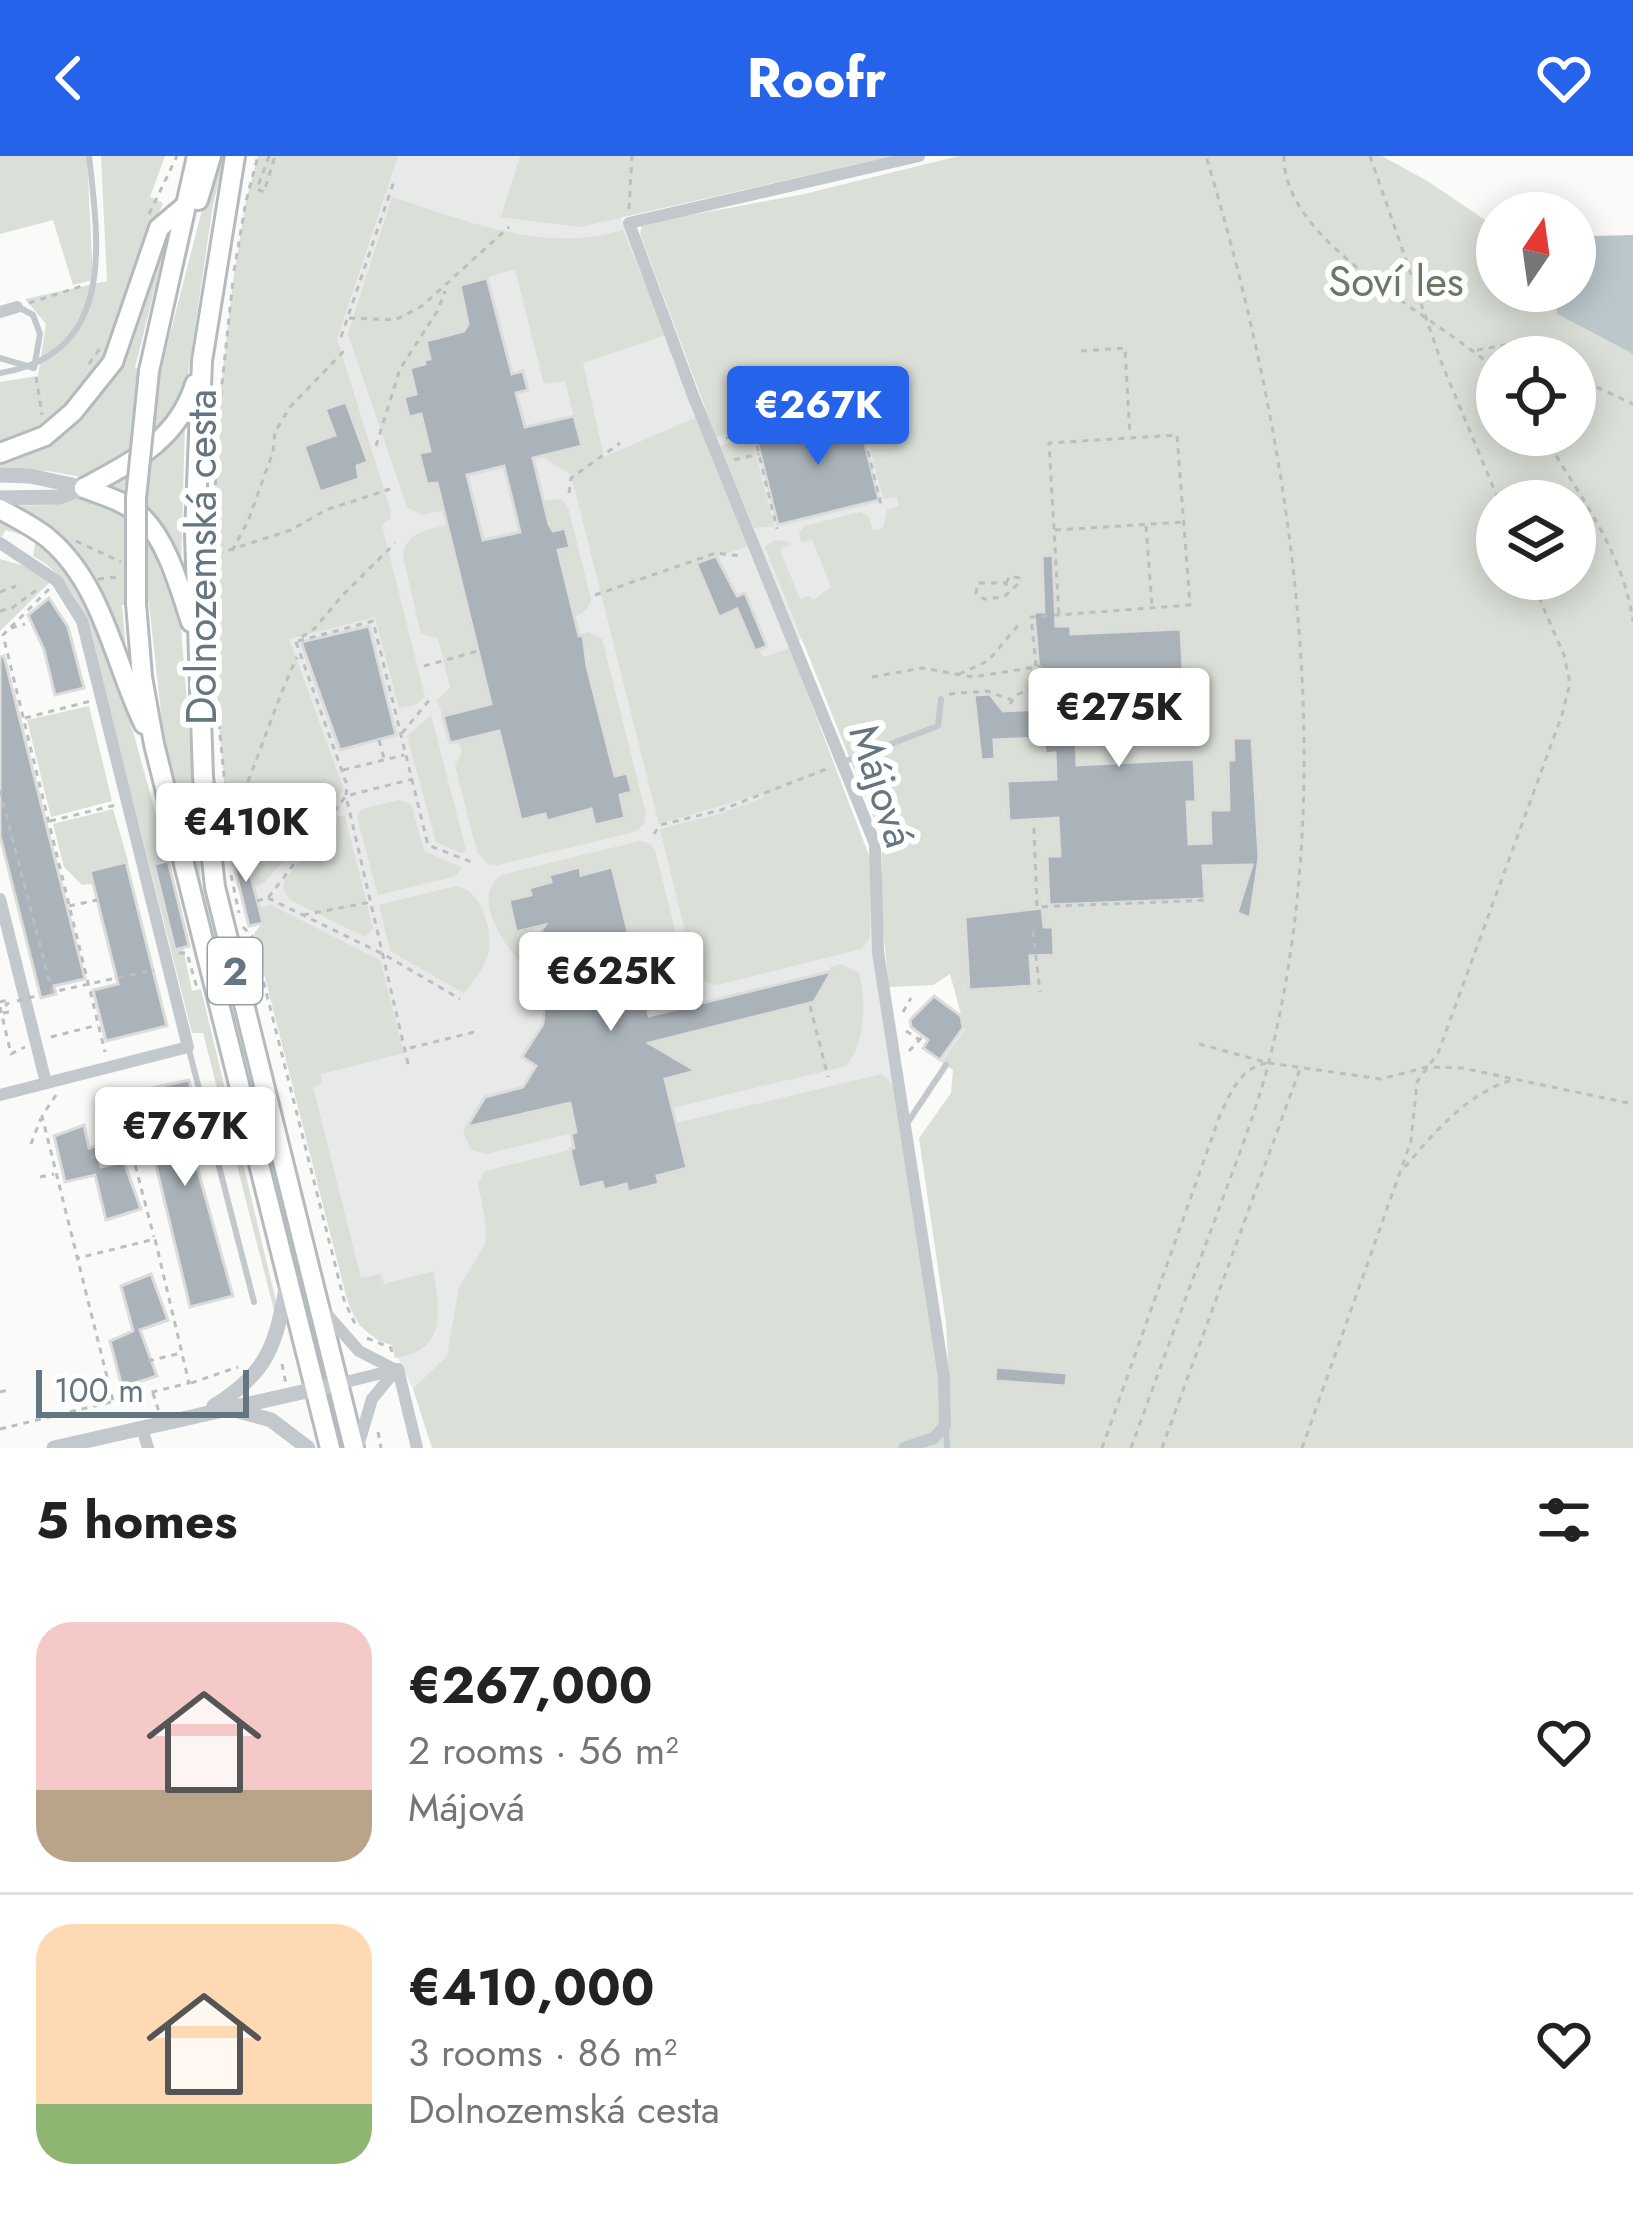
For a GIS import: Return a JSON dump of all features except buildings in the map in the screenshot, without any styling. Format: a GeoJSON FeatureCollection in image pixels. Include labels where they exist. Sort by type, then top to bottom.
{"type":"FeatureCollection","features":[{"type":"Feature","properties":{"kind":"main road","name":"2"},"geometry":{"type":"LineString","coordinates":[[185,206],[197,156]]}},
{"type":"Feature","properties":{"kind":"main road"},"geometry":{"type":"LineString","coordinates":[[172,272],[190,232],[211,156]]}},
{"type":"Feature","properties":{"kind":"main road","name":"Dolnozemská cesta"},"geometry":{"type":"LineString","coordinates":[[236,156],[202,361],[195,534],[203,777],[215,887],[356,1448]]}},
{"type":"Feature","properties":{"kind":"main road","name":"Dolnozemská cesta"},"geometry":{"type":"LineString","coordinates":[[185,206],[149,371],[136,497],[142,677],[154,744],[330,1448]]}},
{"type":"Feature","properties":{"kind":"main road"},"geometry":{"type":"LineString","coordinates":[[0,453],[45,436],[73,412],[113,362],[160,228],[185,206]]}},
{"type":"Feature","properties":{"kind":"main road"},"geometry":{"type":"LineString","coordinates":[[84,488],[143,457],[177,424],[202,361]]}},
{"type":"Feature","properties":{"kind":"main road"},"geometry":{"type":"LineString","coordinates":[[84,488],[125,504],[146,520],[176,577],[196,638]]}},
{"type":"Feature","properties":{"kind":"main road"},"geometry":{"type":"LineString","coordinates":[[0,508],[48,537],[80,573],[154,744]]}},
{"type":"Feature","properties":{"kind":"street"},"geometry":{"type":"LineString","coordinates":[[629,223],[919,156]]}},
{"type":"Feature","properties":{"kind":"street","name":"Májová"},"geometry":{"type":"LineString","coordinates":[[629,223],[875,844],[878,952],[942,1349],[945,1426]]}},
{"type":"Feature","properties":{"kind":"street"},"geometry":{"type":"LineString","coordinates":[[0,312],[17,307]]}},
{"type":"Feature","properties":{"kind":"street"},"geometry":{"type":"LineString","coordinates":[[0,476],[30,476],[84,488]]}},
{"type":"Feature","properties":{"kind":"street"},"geometry":{"type":"LineString","coordinates":[[0,498],[59,497],[84,488]]}},
{"type":"Feature","properties":{"kind":"street"},"geometry":{"type":"LineString","coordinates":[[0,543],[53,584],[82,621],[188,1047],[0,1095]]}},
{"type":"Feature","properties":{"kind":"street"},"geometry":{"type":"LineString","coordinates":[[0,899],[46,1083]]}},
{"type":"Feature","properties":{"kind":"street"},"geometry":{"type":"LineString","coordinates":[[201,1414],[253,1377],[274,1345],[287,1281]]}},
{"type":"Feature","properties":{"kind":"street"},"geometry":{"type":"LineString","coordinates":[[318,1304],[359,1352],[396,1370],[417,1448]]}},
{"type":"Feature","properties":{"kind":"street"},"geometry":{"type":"LineString","coordinates":[[54,1448],[396,1370]]}},
{"type":"Feature","properties":{"kind":"street"},"geometry":{"type":"LineString","coordinates":[[356,1448],[372,1399],[396,1370]]}},
{"type":"Feature","properties":{"kind":"street"},"geometry":{"type":"LineString","coordinates":[[226,1409],[271,1420],[308,1448]]}},
{"type":"Feature","properties":{"kind":"street"},"geometry":{"type":"LineString","coordinates":[[904,1448],[934,1438],[945,1426]]}},
{"type":"Feature","properties":{"kind":"street"},"geometry":{"type":"LineString","coordinates":[[142,1428],[148,1448]]}},
{"type":"Feature","properties":{"kind":"lane"},"geometry":{"type":"LineString","coordinates":[[0,373],[34,368],[77,329],[89,309],[98,270],[89,156]]}},
{"type":"Feature","properties":{"kind":"lane"},"geometry":{"type":"LineString","coordinates":[[17,307],[32,315],[40,334],[34,368]]}},
{"type":"Feature","properties":{"kind":"lane"},"geometry":{"type":"LineString","coordinates":[[0,358],[34,368]]}},
{"type":"Feature","properties":{"kind":"lane"},"geometry":{"type":"LineString","coordinates":[[843,762],[938,726],[940,697]]}},
{"type":"Feature","properties":{"kind":"lane"},"geometry":{"type":"LineString","coordinates":[[188,1047],[254,1302]]}},
{"type":"Feature","properties":{"kind":"lane"},"geometry":{"type":"LineString","coordinates":[[906,1125],[946,1065]]}},
{"type":"Feature","properties":{"kind":"lane"},"geometry":{"type":"LineString","coordinates":[[945,1426],[947,1448]]}},
{"type":"Feature","properties":{"kind":"path"},"geometry":{"type":"LineString","coordinates":[[142,232],[177,156]]}},
{"type":"Feature","properties":{"kind":"path"},"geometry":{"type":"LineString","coordinates":[[214,572],[216,434],[232,281],[259,156]]}},
{"type":"Feature","properties":{"kind":"path"},"geometry":{"type":"LineString","coordinates":[[272,156],[264,192],[257,190],[272,156]]}},
{"type":"Feature","properties":{"kind":"path"},"geometry":{"type":"LineString","coordinates":[[629,223],[632,156]]}},
{"type":"Feature","properties":{"kind":"path"},"geometry":{"type":"LineString","coordinates":[[1131,1448],[1269,1063],[1298,906],[1302,818],[1298,627],[1283,490],[1241,287],[1206,156]]}},
{"type":"Feature","properties":{"kind":"path"},"geometry":{"type":"LineString","coordinates":[[1284,156],[1284,170],[1297,204],[1336,252],[1475,351]]}},
{"type":"Feature","properties":{"kind":"path"},"geometry":{"type":"LineString","coordinates":[[1370,156],[1425,317],[1491,480]]}},
{"type":"Feature","properties":{"kind":"path"},"geometry":{"type":"LineString","coordinates":[[341,337],[394,181]]}},
{"type":"Feature","properties":{"kind":"path"},"geometry":{"type":"LineString","coordinates":[[349,318],[395,320],[422,306],[509,227]]}},
{"type":"Feature","properties":{"kind":"path"},"geometry":{"type":"LineString","coordinates":[[17,307],[95,282]]}},
{"type":"Feature","properties":{"kind":"path"},"geometry":{"type":"LineString","coordinates":[[376,446],[400,368],[433,319],[448,285]]}},
{"type":"Feature","properties":{"kind":"path"},"geometry":{"type":"LineString","coordinates":[[88,366],[100,348]]}},
{"type":"Feature","properties":{"kind":"path"},"geometry":{"type":"LineString","coordinates":[[1081,351],[1125,348],[1130,438]]}},
{"type":"Feature","properties":{"kind":"path"},"geometry":{"type":"LineString","coordinates":[[232,550],[248,521],[273,452],[275,432],[290,407],[344,350]]}},
{"type":"Feature","properties":{"kind":"path"},"geometry":{"type":"LineString","coordinates":[[34,368],[42,417]]}},
{"type":"Feature","properties":{"kind":"path"},"geometry":{"type":"LineString","coordinates":[[1596,386],[1633,404]]}},
{"type":"Feature","properties":{"kind":"path"},"geometry":{"type":"LineString","coordinates":[[712,442],[857,407],[881,504]]}},
{"type":"Feature","properties":{"kind":"path"},"geometry":{"type":"LineString","coordinates":[[754,432],[777,529]]}},
{"type":"Feature","properties":{"kind":"path"},"geometry":{"type":"LineString","coordinates":[[872,677],[922,668],[994,675],[1039,666],[1031,617],[1059,616],[1190,605],[1177,435],[1048,443],[1059,616]]}},
{"type":"Feature","properties":{"kind":"path"},"geometry":{"type":"LineString","coordinates":[[569,493],[571,478],[620,443]]}},
{"type":"Feature","properties":{"kind":"path"},"geometry":{"type":"LineString","coordinates":[[721,463],[758,454]]}},
{"type":"Feature","properties":{"kind":"path"},"geometry":{"type":"LineString","coordinates":[[1557,456],[1606,536],[1631,597],[1633,621]]}},
{"type":"Feature","properties":{"kind":"path"},"geometry":{"type":"LineString","coordinates":[[217,554],[390,489]]}},
{"type":"Feature","properties":{"kind":"path"},"geometry":{"type":"LineString","coordinates":[[1054,530],[1183,522]]}},
{"type":"Feature","properties":{"kind":"path"},"geometry":{"type":"LineString","coordinates":[[1146,524],[1152,608]]}},
{"type":"Feature","properties":{"kind":"path"},"geometry":{"type":"LineString","coordinates":[[81,543],[127,565]]}},
{"type":"Feature","properties":{"kind":"path"},"geometry":{"type":"LineString","coordinates":[[296,642],[316,628],[395,543]]}},
{"type":"Feature","properties":{"kind":"path"},"geometry":{"type":"LineString","coordinates":[[595,595],[716,553],[734,558],[757,552]]}},
{"type":"Feature","properties":{"kind":"path"},"geometry":{"type":"LineString","coordinates":[[1006,583],[978,583],[976,593],[997,599],[1008,591],[1019,583],[1019,578],[1010,576],[1008,591]]}},
{"type":"Feature","properties":{"kind":"path"},"geometry":{"type":"LineString","coordinates":[[0,611],[39,588],[40,579]]}},
{"type":"Feature","properties":{"kind":"path"},"geometry":{"type":"LineString","coordinates":[[53,584],[2,638],[104,1047]]}},
{"type":"Feature","properties":{"kind":"path"},"geometry":{"type":"LineString","coordinates":[[0,592],[16,586]]}},
{"type":"Feature","properties":{"kind":"path"},"geometry":{"type":"LineString","coordinates":[[1303,1448],[1400,1173],[1417,1115],[1417,1082],[1438,1052],[1562,715],[1570,682],[1540,600]]}},
{"type":"Feature","properties":{"kind":"path"},"geometry":{"type":"LineString","coordinates":[[296,642],[373,621],[428,845],[474,863]]}},
{"type":"Feature","properties":{"kind":"path"},"geometry":{"type":"LineString","coordinates":[[958,675],[988,661],[1020,622]]}},
{"type":"Feature","properties":{"kind":"path"},"geometry":{"type":"LineString","coordinates":[[10,628],[26,624]]}},
{"type":"Feature","properties":{"kind":"path"},"geometry":{"type":"LineString","coordinates":[[296,642],[342,771],[409,1068]]}},
{"type":"Feature","properties":{"kind":"path"},"geometry":{"type":"LineString","coordinates":[[424,665],[478,651]]}},
{"type":"Feature","properties":{"kind":"path"},"geometry":{"type":"LineString","coordinates":[[229,828],[248,786],[269,716],[299,653]]}},
{"type":"Feature","properties":{"kind":"path"},"geometry":{"type":"LineString","coordinates":[[940,697],[987,691],[1011,702],[1037,686]]}},
{"type":"Feature","properties":{"kind":"path"},"geometry":{"type":"LineString","coordinates":[[401,733],[431,698]]}},
{"type":"Feature","properties":{"kind":"path"},"geometry":{"type":"LineString","coordinates":[[23,718],[100,699]]}},
{"type":"Feature","properties":{"kind":"path"},"geometry":{"type":"LineString","coordinates":[[219,722],[229,828],[226,854]]}},
{"type":"Feature","properties":{"kind":"path"},"geometry":{"type":"LineString","coordinates":[[379,740],[385,760]]}},
{"type":"Feature","properties":{"kind":"path"},"geometry":{"type":"LineString","coordinates":[[342,771],[407,754]]}},
{"type":"Feature","properties":{"kind":"path"},"geometry":{"type":"LineString","coordinates":[[654,835],[660,825],[721,810],[843,762]]}},
{"type":"Feature","properties":{"kind":"path"},"geometry":{"type":"LineString","coordinates":[[257,902],[268,898],[346,796],[413,779]]}},
{"type":"Feature","properties":{"kind":"path"},"geometry":{"type":"LineString","coordinates":[[0,790],[52,992]]}},
{"type":"Feature","properties":{"kind":"path"},"geometry":{"type":"LineString","coordinates":[[48,822],[127,802]]}},
{"type":"Feature","properties":{"kind":"path"},"geometry":{"type":"LineString","coordinates":[[1034,828],[1037,908],[1209,900]]}},
{"type":"Feature","properties":{"kind":"path"},"geometry":{"type":"LineString","coordinates":[[230,872],[242,926],[252,936],[344,1300],[367,1338],[391,1348],[396,1370]]}},
{"type":"Feature","properties":{"kind":"path"},"geometry":{"type":"LineString","coordinates":[[268,898],[460,999]]}},
{"type":"Feature","properties":{"kind":"path"},"geometry":{"type":"LineString","coordinates":[[69,906],[97,900]]}},
{"type":"Feature","properties":{"kind":"path"},"geometry":{"type":"LineString","coordinates":[[302,915],[372,902]]}},
{"type":"Feature","properties":{"kind":"path"},"geometry":{"type":"LineString","coordinates":[[1033,931],[1040,992]]}},
{"type":"Feature","properties":{"kind":"path"},"geometry":{"type":"LineString","coordinates":[[179,955],[187,950],[197,988]]}},
{"type":"Feature","properties":{"kind":"path"},"geometry":{"type":"LineString","coordinates":[[17,1001],[159,969],[158,964]]}},
{"type":"Feature","properties":{"kind":"path"},"geometry":{"type":"LineString","coordinates":[[901,1015],[911,998]]}},
{"type":"Feature","properties":{"kind":"path"},"geometry":{"type":"LineString","coordinates":[[3,1005],[8,1012],[2,1014],[11,1054]]}},
{"type":"Feature","properties":{"kind":"path"},"geometry":{"type":"LineString","coordinates":[[810,1006],[828,1077]]}},
{"type":"Feature","properties":{"kind":"path"},"geometry":{"type":"LineString","coordinates":[[36,1042],[98,1025]]}},
{"type":"Feature","properties":{"kind":"path"},"geometry":{"type":"LineString","coordinates":[[903,1029],[922,1038],[904,1055]]}},
{"type":"Feature","properties":{"kind":"path"},"geometry":{"type":"LineString","coordinates":[[407,1048],[478,1031]]}},
{"type":"Feature","properties":{"kind":"path"},"geometry":{"type":"LineString","coordinates":[[1199,1044],[1340,1076],[1382,1079],[1427,1067],[1462,1068],[1633,1104]]}},
{"type":"Feature","properties":{"kind":"path"},"geometry":{"type":"LineString","coordinates":[[1102,1448],[1220,1114],[1252,1066],[1269,1063]]}},
{"type":"Feature","properties":{"kind":"path"},"geometry":{"type":"LineString","coordinates":[[1162,1448],[1302,1065]]}},
{"type":"Feature","properties":{"kind":"path"},"geometry":{"type":"LineString","coordinates":[[31,1144],[66,1078]]}},
{"type":"Feature","properties":{"kind":"path"},"geometry":{"type":"LineString","coordinates":[[1400,1173],[1464,1106],[1490,1087],[1514,1080]]}},
{"type":"Feature","properties":{"kind":"path"},"geometry":{"type":"LineString","coordinates":[[117,1096],[189,1383]]}},
{"type":"Feature","properties":{"kind":"path"},"geometry":{"type":"LineString","coordinates":[[42,1116],[113,1401]]}},
{"type":"Feature","properties":{"kind":"path"},"geometry":{"type":"LineString","coordinates":[[91,1157],[132,1148]]}},
{"type":"Feature","properties":{"kind":"path"},"geometry":{"type":"LineString","coordinates":[[40,1178],[56,1173]]}},
{"type":"Feature","properties":{"kind":"path"},"geometry":{"type":"LineString","coordinates":[[132,1193],[143,1191]]}},
{"type":"Feature","properties":{"kind":"path"},"geometry":{"type":"LineString","coordinates":[[77,1258],[154,1239]]}},
{"type":"Feature","properties":{"kind":"path"},"geometry":{"type":"LineString","coordinates":[[159,1305],[170,1303]]}},
{"type":"Feature","properties":{"kind":"path"},"geometry":{"type":"LineString","coordinates":[[274,1345],[289,1396]]}},
{"type":"Feature","properties":{"kind":"path"},"geometry":{"type":"LineString","coordinates":[[148,1360],[182,1352]]}},
{"type":"Feature","properties":{"kind":"path"},"geometry":{"type":"LineString","coordinates":[[0,1430],[239,1366]]}},
{"type":"Feature","properties":{"kind":"path"},"geometry":{"type":"LineString","coordinates":[[0,1392],[8,1390]]}},
{"type":"Feature","properties":{"kind":"path"},"geometry":{"type":"LineString","coordinates":[[378,1430],[380,1448]]}},
{"type":"Feature","properties":{"kind":"shaded area"},"geometry":{"type":"Polygon","coordinates":[[[258,156],[892,156],[621,216],[698,416],[716,396],[852,383],[915,536],[790,649],[871,861],[930,1281],[413,1389],[392,1345],[378,1341],[359,1325],[347,1299],[254,934],[263,922],[226,803],[217,702],[216,433],[233,281],[258,156]]]}},
{"type":"Feature","properties":{"kind":"shaded area"},"geometry":{"type":"Polygon","coordinates":[[[1633,235],[1633,354],[1557,314],[1596,312],[1596,236],[1633,235]]]}},
{"type":"Feature","properties":{"kind":"green space"},"geometry":{"type":"Polygon","coordinates":[[[0,156],[87,156],[93,280],[73,285],[53,220],[0,234],[0,156]]]}},
{"type":"Feature","properties":{"kind":"green space"},"geometry":{"type":"Polygon","coordinates":[[[101,156],[165,156],[150,197],[163,203],[109,348],[90,381],[66,410],[37,432],[0,446],[0,382],[38,376],[46,324],[25,299],[107,281],[101,156]]]}},
{"type":"Feature","properties":{"kind":"green space"},"geometry":{"type":"Polygon","coordinates":[[[216,156],[225,156],[213,205],[187,381],[154,441],[86,478],[0,470],[0,463],[35,448],[121,357],[172,219],[135,368],[160,373],[216,156]]]}},
{"type":"Feature","properties":{"kind":"green space"},"geometry":{"type":"Polygon","coordinates":[[[258,156],[398,156],[337,339],[391,512],[382,525],[425,697],[399,708],[375,617],[289,639],[344,790],[264,883],[254,887],[226,803],[217,702],[214,554],[216,433],[233,281],[258,156]]]}},
{"type":"Feature","properties":{"kind":"green space"},"geometry":{"type":"Polygon","coordinates":[[[520,156],[892,156],[580,227],[501,217],[520,156]]]}},
{"type":"Feature","properties":{"kind":"green space","name":"Soví les"},"geometry":{"type":"Polygon","coordinates":[[[959,156],[1382,156],[1476,214],[1476,312],[1557,312],[1633,354],[1633,1448],[432,1448],[413,1389],[447,1356],[459,1287],[485,1245],[478,1183],[485,1171],[570,1150],[580,1187],[626,1184],[628,1191],[659,1184],[657,1176],[687,1168],[676,1123],[882,1074],[895,1087],[951,1417],[946,1323],[919,1138],[951,1093],[953,1070],[941,1062],[965,1029],[950,974],[933,985],[889,987],[882,920],[882,839],[765,547],[774,540],[787,541],[790,545],[780,550],[800,599],[810,596],[813,600],[831,587],[812,539],[801,543],[799,532],[805,526],[860,512],[868,516],[873,530],[883,528],[887,510],[899,506],[897,497],[883,499],[858,402],[716,437],[640,234],[642,224],[804,194],[959,156]]]}},
{"type":"Feature","properties":{"kind":"green space"},"geometry":{"type":"Polygon","coordinates":[[[392,197],[506,232],[564,238],[623,230],[666,335],[583,363],[604,457],[697,417],[748,546],[697,564],[718,616],[737,609],[755,651],[763,657],[790,648],[871,861],[870,938],[861,949],[718,985],[702,981],[694,969],[660,829],[764,797],[760,794],[659,824],[571,475],[541,456],[581,445],[565,381],[544,384],[515,269],[460,285],[469,321],[464,331],[427,341],[430,354],[425,364],[410,369],[418,399],[404,398],[408,416],[421,414],[430,451],[420,455],[427,484],[437,483],[444,510],[422,515],[407,507],[348,334],[392,197]]]}},
{"type":"Feature","properties":{"kind":"green space"},"geometry":{"type":"Polygon","coordinates":[[[185,422],[181,569],[105,487],[149,459],[185,422]]]}},
{"type":"Feature","properties":{"kind":"green space"},"geometry":{"type":"Polygon","coordinates":[[[752,438],[774,526],[754,528],[720,446],[752,438]]]}},
{"type":"Feature","properties":{"kind":"green space"},"geometry":{"type":"Polygon","coordinates":[[[82,495],[119,509],[148,532],[179,602],[201,882],[165,750],[149,603],[122,605],[129,682],[102,603],[7,506],[51,505],[82,495]]]}},
{"type":"Feature","properties":{"kind":"green space"},"geometry":{"type":"Polygon","coordinates":[[[561,499],[568,507],[591,599],[587,610],[575,617],[554,536],[569,548],[565,529],[553,531],[543,501],[561,499]]]}},
{"type":"Feature","properties":{"kind":"green space"},"geometry":{"type":"Polygon","coordinates":[[[0,513],[39,536],[75,575],[115,667],[169,861],[154,865],[176,949],[183,948],[192,991],[201,989],[276,1301],[276,1318],[203,1033],[192,1033],[88,624],[66,585],[33,556],[36,539],[6,530],[0,539],[0,513]]]}},
{"type":"Feature","properties":{"kind":"green space"},"geometry":{"type":"Polygon","coordinates":[[[448,525],[491,704],[443,716],[437,700],[450,688],[438,638],[421,634],[403,556],[413,537],[448,525]]]}},
{"type":"Feature","properties":{"kind":"green space"},"geometry":{"type":"Polygon","coordinates":[[[0,559],[28,567],[49,583],[0,631],[0,559]]]}},
{"type":"Feature","properties":{"kind":"green space"},"geometry":{"type":"Polygon","coordinates":[[[588,632],[602,639],[646,814],[644,825],[634,832],[488,864],[477,852],[455,765],[462,752],[458,741],[499,731],[521,819],[545,814],[547,821],[574,814],[572,807],[619,776],[615,776],[587,666],[582,662],[589,660],[583,635],[588,632]]]}},
{"type":"Feature","properties":{"kind":"green space"},"geometry":{"type":"Polygon","coordinates":[[[89,706],[112,801],[51,817],[27,720],[89,706]]]}},
{"type":"Feature","properties":{"kind":"green space"},"geometry":{"type":"Polygon","coordinates":[[[431,715],[466,850],[461,853],[436,842],[407,736],[431,715]]]}},
{"type":"Feature","properties":{"kind":"green space"},"geometry":{"type":"Polygon","coordinates":[[[399,800],[411,804],[424,851],[463,868],[453,877],[378,895],[357,817],[361,809],[399,800]]]}},
{"type":"Feature","properties":{"kind":"green space"},"geometry":{"type":"Polygon","coordinates":[[[113,809],[128,861],[90,871],[92,884],[82,885],[64,867],[53,824],[113,809]]]}},
{"type":"Feature","properties":{"kind":"green space"},"geometry":{"type":"Polygon","coordinates":[[[338,816],[345,816],[373,928],[365,937],[290,900],[283,889],[285,879],[338,816]]]}},
{"type":"Feature","properties":{"kind":"green space"},"geometry":{"type":"Polygon","coordinates":[[[640,841],[651,844],[655,851],[686,973],[678,992],[646,1004],[612,867],[575,876],[572,869],[550,875],[551,882],[530,888],[531,895],[509,900],[516,931],[531,928],[539,933],[529,950],[534,957],[518,960],[497,929],[489,905],[493,884],[501,875],[640,841]]]}},
{"type":"Feature","properties":{"kind":"green space"},"geometry":{"type":"Polygon","coordinates":[[[456,886],[478,902],[489,941],[486,961],[464,993],[390,951],[379,905],[456,886]]]}},
{"type":"Feature","properties":{"kind":"green space"},"geometry":{"type":"Polygon","coordinates":[[[271,905],[380,960],[404,1053],[321,1074],[322,1083],[313,1087],[361,1278],[381,1274],[384,1284],[434,1271],[438,1315],[432,1338],[424,1347],[395,1358],[392,1345],[363,1328],[347,1299],[254,934],[263,922],[259,908],[271,905]]]}},
{"type":"Feature","properties":{"kind":"green space"},"geometry":{"type":"Polygon","coordinates":[[[841,964],[859,973],[863,996],[861,1034],[846,1066],[672,1108],[665,1079],[694,1071],[658,1054],[655,1042],[814,1002],[832,972],[830,967],[841,964]]]}},
{"type":"Feature","properties":{"kind":"green space"},"geometry":{"type":"Polygon","coordinates":[[[574,1102],[576,1132],[487,1154],[471,1150],[463,1131],[467,1127],[574,1102]]]}}]}
